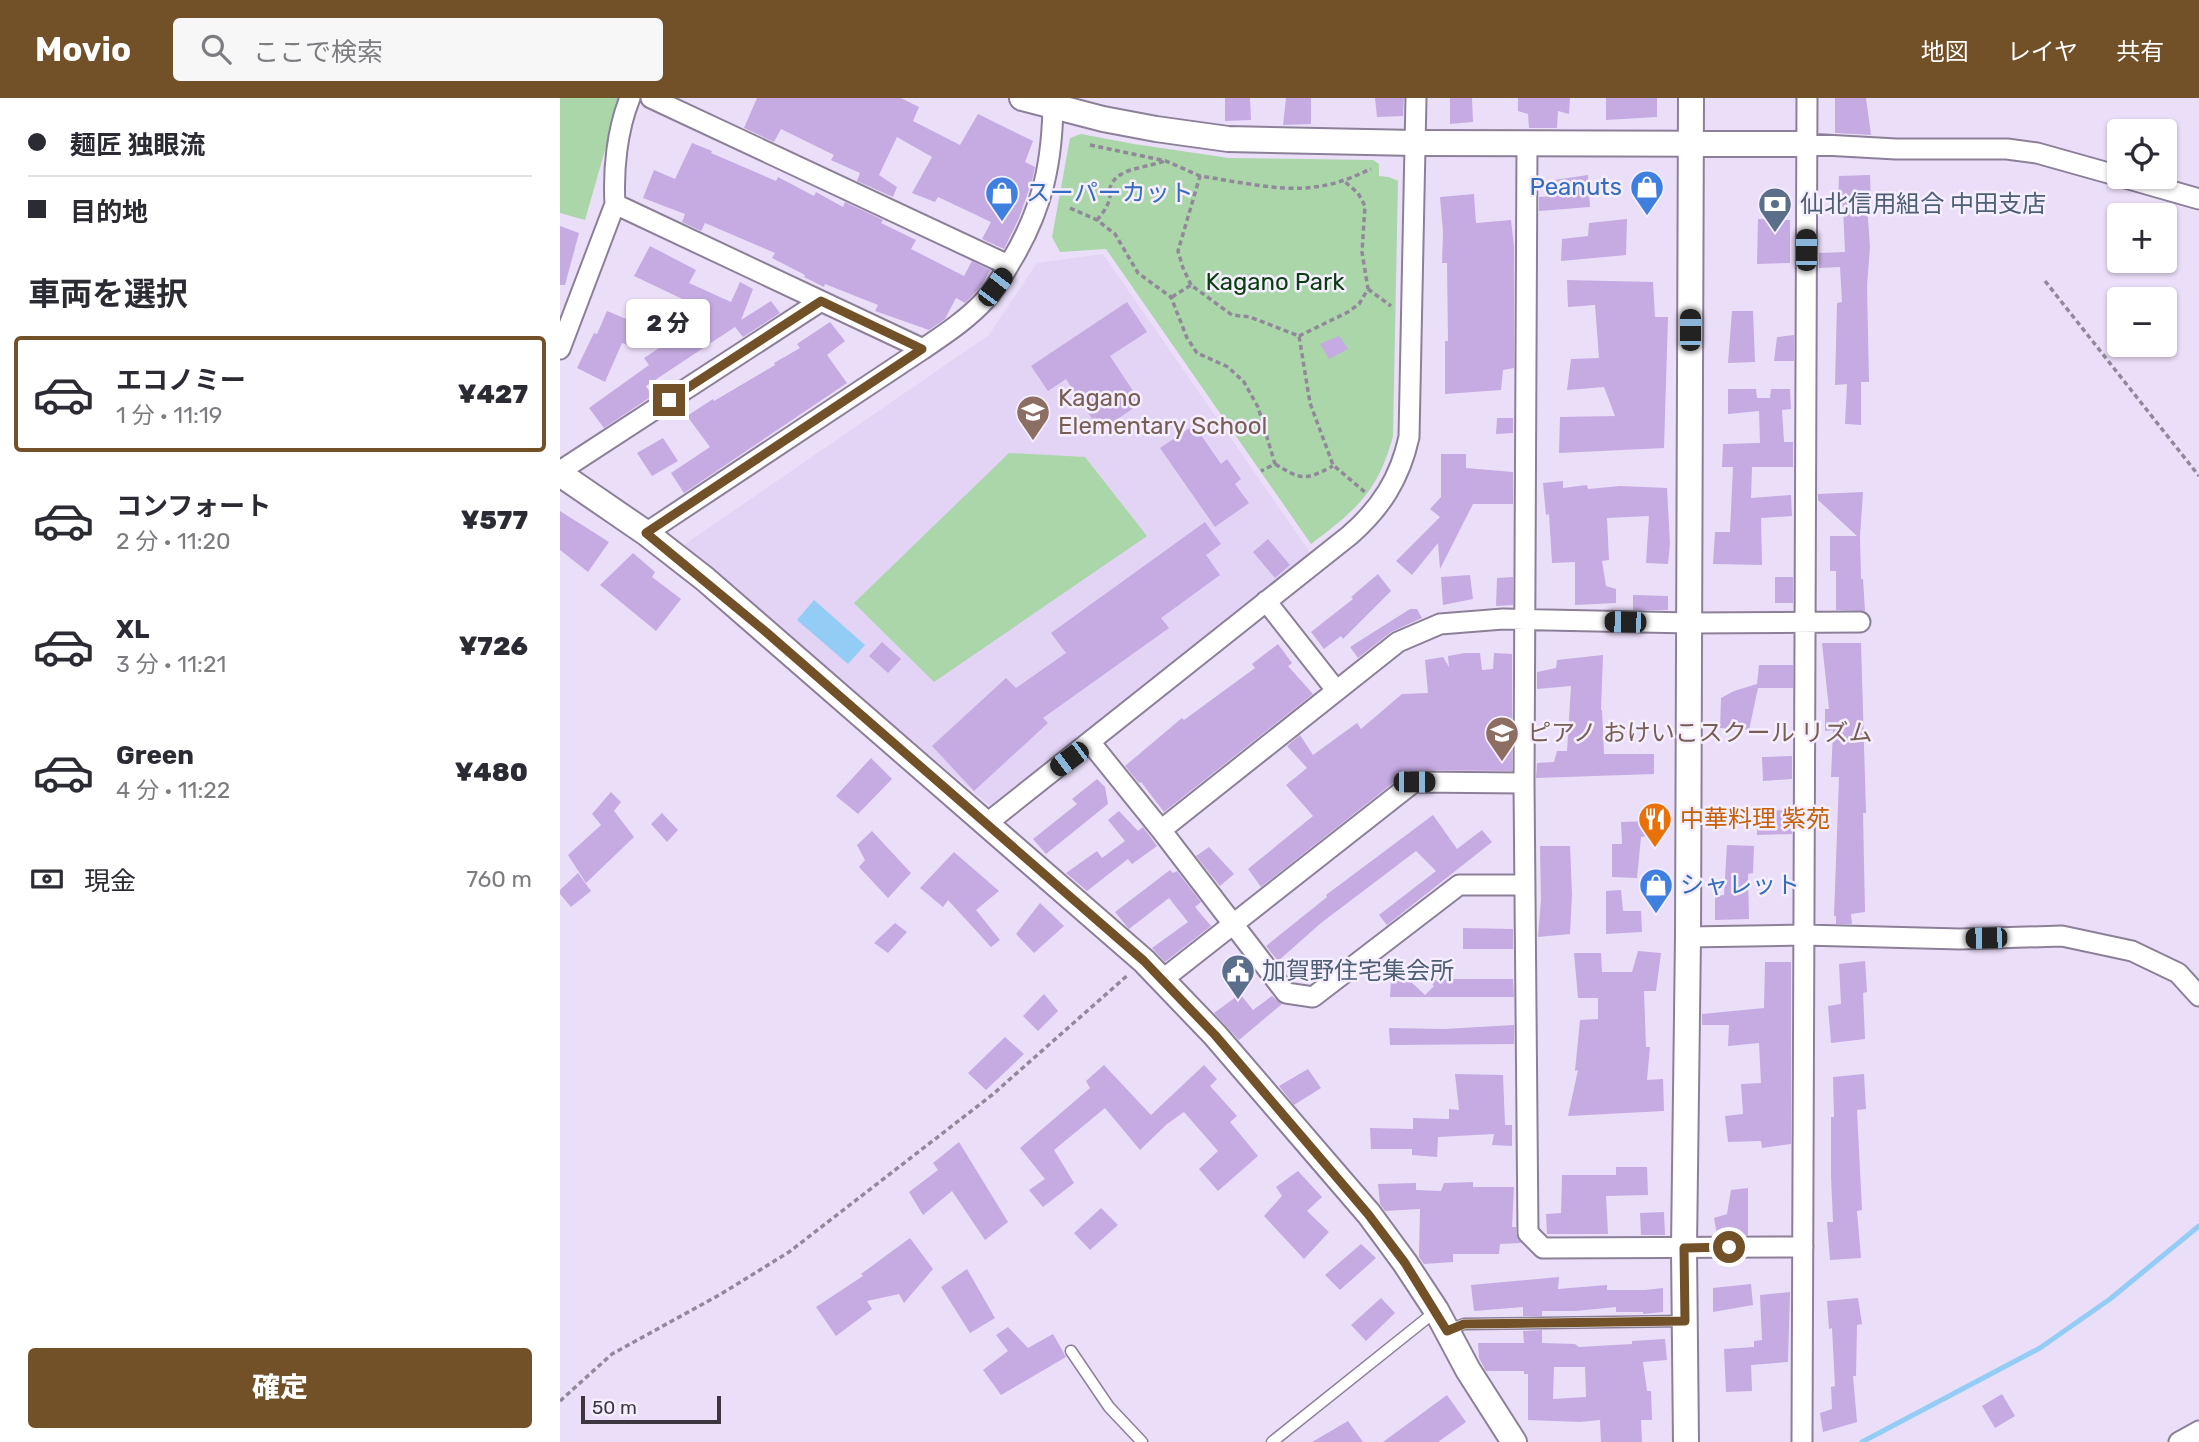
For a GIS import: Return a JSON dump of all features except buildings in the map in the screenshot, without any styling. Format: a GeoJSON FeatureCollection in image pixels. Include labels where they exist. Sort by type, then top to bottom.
{"type":"FeatureCollection","features":[{"type":"Feature","properties":{"kind":"street"},"geometry":{"type":"LineString","coordinates":[[560,349],[615,204],[615,170],[625,110],[631,98]]}},
{"type":"Feature","properties":{"kind":"street"},"geometry":{"type":"LineString","coordinates":[[651,98],[1008,265]]}},
{"type":"Feature","properties":{"kind":"street"},"geometry":{"type":"LineString","coordinates":[[1021,98],[1053,103],[1156,129],[1228,139],[1415,143],[1806,144],[1896,149],[2007,149],[2037,153],[2107,172]]}},
{"type":"Feature","properties":{"kind":"street"},"geometry":{"type":"LineString","coordinates":[[986,824],[1365,522],[1389,492],[1405,456],[1411,409],[1416,98]]}},
{"type":"Feature","properties":{"kind":"street"},"geometry":{"type":"LineString","coordinates":[[1686,1442],[1684,1248],[1690,623],[1691,98]]}},
{"type":"Feature","properties":{"kind":"street"},"geometry":{"type":"LineString","coordinates":[[1802,1442],[1807,98]]}},
{"type":"Feature","properties":{"kind":"street"},"geometry":{"type":"LineString","coordinates":[[646,533],[922,349],[958,324],[986,299],[1024,242],[1042,197],[1049,169],[1053,103]]}},
{"type":"Feature","properties":{"kind":"street"},"geometry":{"type":"LineString","coordinates":[[1527,143],[1524,783],[1528,1233],[1543,1248],[1804,1247]]}},
{"type":"Feature","properties":{"kind":"street"},"geometry":{"type":"LineString","coordinates":[[2165,189],[2199,199]]}},
{"type":"Feature","properties":{"kind":"street"},"geometry":{"type":"LineString","coordinates":[[615,204],[922,349]]}},
{"type":"Feature","properties":{"kind":"street"},"geometry":{"type":"LineString","coordinates":[[821,301],[560,472],[646,533],[766,632],[1144,961],[1215,1035],[1368,1214],[1405,1263],[1514,1442]]}},
{"type":"Feature","properties":{"kind":"street"},"geometry":{"type":"LineString","coordinates":[[1266,601],[1336,690]]}},
{"type":"Feature","properties":{"kind":"street"},"geometry":{"type":"LineString","coordinates":[[1161,830],[1398,642],[1440,624],[1459,621],[1525,620],[1860,622]]}},
{"type":"Feature","properties":{"kind":"street"},"geometry":{"type":"LineString","coordinates":[[1090,742],[1286,993],[1312,997],[1459,885],[1525,885]]}},
{"type":"Feature","properties":{"kind":"street"},"geometry":{"type":"LineString","coordinates":[[1162,980],[1414,782],[1524,783]]}},
{"type":"Feature","properties":{"kind":"street"},"geometry":{"type":"LineString","coordinates":[[1688,937],[1804,935],[1960,939],[2062,936],[2132,951],[2178,973],[2199,996]]}},
{"type":"Feature","properties":{"kind":"street"},"geometry":{"type":"LineString","coordinates":[[2179,1442],[2199,1431]]}},
{"type":"Feature","properties":{"kind":"lane"},"geometry":{"type":"LineString","coordinates":[[1272,1442],[1441,1321],[1464,1324],[1685,1321]]}},
{"type":"Feature","properties":{"kind":"lane"},"geometry":{"type":"LineString","coordinates":[[1071,1351],[1110,1407],[1142,1442]]}},
{"type":"Feature","properties":{"kind":"path"},"geometry":{"type":"LineString","coordinates":[[1090,145],[1166,160],[1200,176],[1262,185],[1312,188],[1344,181],[1371,169]]}},
{"type":"Feature","properties":{"kind":"path"},"geometry":{"type":"LineString","coordinates":[[1097,220],[1110,199],[1110,186],[1120,174],[1148,168],[1166,160]]}},
{"type":"Feature","properties":{"kind":"path"},"geometry":{"type":"LineString","coordinates":[[1200,176],[1178,251],[1182,268],[1191,285],[1232,315],[1250,317],[1299,336],[1348,312],[1359,304],[1368,289],[1362,252],[1365,206],[1358,193],[1344,181]]}},
{"type":"Feature","properties":{"kind":"path"},"geometry":{"type":"LineString","coordinates":[[1070,208],[1097,220],[1115,234],[1138,273],[1171,297],[1187,338],[1197,353],[1228,367],[1244,382],[1258,407],[1275,464],[1298,477],[1312,477],[1334,465]]}},
{"type":"Feature","properties":{"kind":"path"},"geometry":{"type":"LineString","coordinates":[[2045,281],[2199,475]]}},
{"type":"Feature","properties":{"kind":"path"},"geometry":{"type":"LineString","coordinates":[[1171,297],[1191,285]]}},
{"type":"Feature","properties":{"kind":"path"},"geometry":{"type":"LineString","coordinates":[[1368,289],[1391,306]]}},
{"type":"Feature","properties":{"kind":"path"},"geometry":{"type":"LineString","coordinates":[[1299,336],[1310,403],[1334,465],[1367,495]]}},
{"type":"Feature","properties":{"kind":"path"},"geometry":{"type":"LineString","coordinates":[[1261,471],[1275,464]]}},
{"type":"Feature","properties":{"kind":"path"},"geometry":{"type":"LineString","coordinates":[[560,1401],[612,1354],[721,1294],[789,1252],[992,1095],[1144,961]]}},
{"type":"Feature","properties":{"kind":"shaded area","name":"Kagano Elementary School"},"geometry":{"type":"Polygon","coordinates":[[[1103,254],[1311,554],[992,807],[678,549],[989,335],[1037,263],[1103,254]]]}},
{"type":"Feature","properties":{"kind":"green space"},"geometry":{"type":"Polygon","coordinates":[[[560,98],[620,98],[585,220],[560,213],[560,98]]]}},
{"type":"Feature","properties":{"kind":"green space","name":"Kagano Park"},"geometry":{"type":"Polygon","coordinates":[[[1081,134],[1229,158],[1373,160],[1379,164],[1379,176],[1398,181],[1393,436],[1380,472],[1363,498],[1341,521],[1311,544],[1106,249],[1060,252],[1052,237],[1070,138],[1081,134]]]}},
{"type":"Feature","properties":{"kind":"green space"},"geometry":{"type":"Polygon","coordinates":[[[1009,453],[1085,457],[1147,536],[934,682],[854,603],[1009,453]]]}},
{"type":"Feature","properties":{"kind":"water"},"geometry":{"type":"Polygon","coordinates":[[[814,600],[865,645],[848,664],[797,620],[814,600]]]}},
{"type":"Feature","properties":{"kind":"waterway"},"geometry":{"type":"LineString","coordinates":[[1862,1442],[2040,1348],[2110,1299],[2199,1226]]}},
{"type":"Feature","properties":{"kind":"place","name":"Peanuts"},"geometry":{"type":"Point","coordinates":[1647,217]}},
{"type":"Feature","properties":{"kind":"place","name":"スーパーカット"},"geometry":{"type":"Point","coordinates":[1002,223]}},
{"type":"Feature","properties":{"kind":"place","name":"仙北信用組合 中田支店"},"geometry":{"type":"Point","coordinates":[1775,234]}},
{"type":"Feature","properties":{"kind":"place","name":"Kagano Elementary School"},"geometry":{"type":"Point","coordinates":[1033,442]}},
{"type":"Feature","properties":{"kind":"place","name":"ピアノ おけいこスクール リズム"},"geometry":{"type":"Point","coordinates":[1502,763]}},
{"type":"Feature","properties":{"kind":"place","name":"中華料理 紫苑"},"geometry":{"type":"Point","coordinates":[1655,849]}},
{"type":"Feature","properties":{"kind":"place","name":"シャレット"},"geometry":{"type":"Point","coordinates":[1656,915]}},
{"type":"Feature","properties":{"kind":"place","name":"加賀野住宅集会所"},"geometry":{"type":"Point","coordinates":[1238,1001]}},
{"type":"Feature","properties":{"kind":"route"},"geometry":{"type":"LineString","coordinates":[[669,400],[821,301],[922,349],[646,533],[705,579],[1144,961],[1215,1035],[1368,1214],[1405,1263],[1447,1331],[1464,1324],[1685,1321],[1684,1248],[1729,1247]]}}]}
